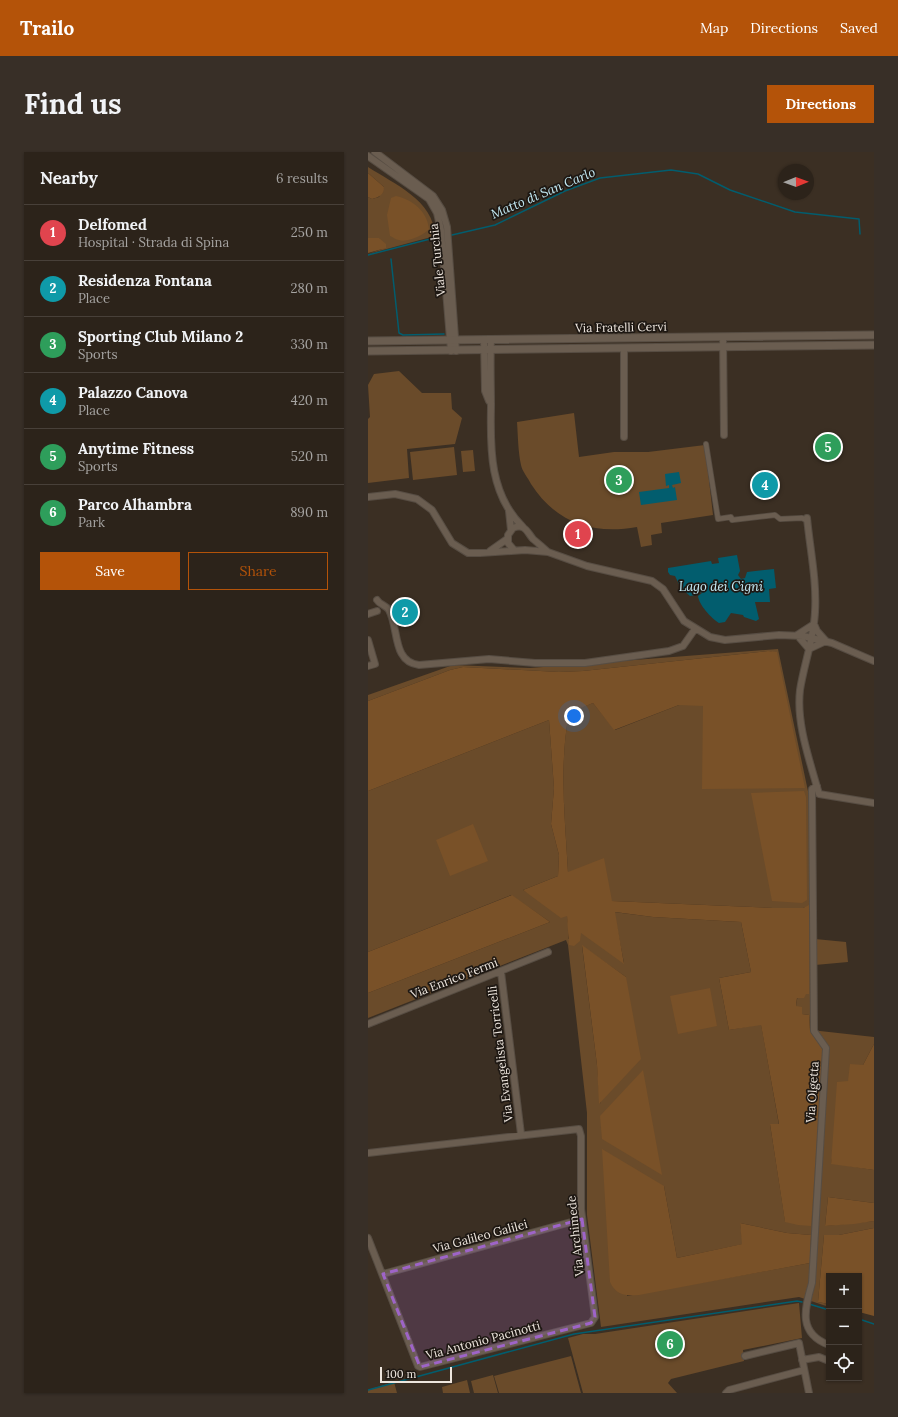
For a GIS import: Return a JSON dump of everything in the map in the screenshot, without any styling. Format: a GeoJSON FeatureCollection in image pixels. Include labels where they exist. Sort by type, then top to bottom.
{"type":"FeatureCollection","features":[{"type":"Feature","properties":{"kind":"street","name":"Viale Turchia"},"geometry":{"type":"LineString","coordinates":[[374,152],[427,190],[442,210],[447,227],[453,340]]}},
{"type":"Feature","properties":{"kind":"street","name":"Viale Turchia"},"geometry":{"type":"LineString","coordinates":[[368,156],[422,194],[429,200],[437,213],[442,233],[454,351]]}},
{"type":"Feature","properties":{"kind":"street","name":"Via Fratelli Cervi"},"geometry":{"type":"LineString","coordinates":[[368,341],[874,335]]}},
{"type":"Feature","properties":{"kind":"street"},"geometry":{"type":"LineString","coordinates":[[724,436],[725,347],[728,344],[725,337]]}},
{"type":"Feature","properties":{"kind":"street"},"geometry":{"type":"LineString","coordinates":[[488,340],[485,391],[491,407],[491,461],[496,483],[508,510],[511,530],[507,539],[490,552]]}},
{"type":"Feature","properties":{"kind":"street","name":"Via Fratelli Cervi"},"geometry":{"type":"LineString","coordinates":[[368,351],[488,351],[874,345]]}},
{"type":"Feature","properties":{"kind":"street"},"geometry":{"type":"LineString","coordinates":[[624,349],[624,438]]}},
{"type":"Feature","properties":{"kind":"street"},"geometry":{"type":"LineString","coordinates":[[706,444],[718,519],[731,517],[732,520],[775,515],[780,519],[808,519],[816,593],[814,624],[800,701],[801,718],[809,761],[819,794],[874,803]]}},
{"type":"Feature","properties":{"kind":"street"},"geometry":{"type":"LineString","coordinates":[[368,497],[395,494],[417,499],[432,510],[450,541],[455,546],[473,554],[514,550],[548,552],[587,566],[652,581],[663,590],[680,616],[695,629],[710,637],[725,640],[779,635],[811,638],[826,641],[874,661]]}},
{"type":"Feature","properties":{"kind":"street"},"geometry":{"type":"LineString","coordinates":[[508,510],[531,536],[548,552]]}},
{"type":"Feature","properties":{"kind":"street"},"geometry":{"type":"LineString","coordinates":[[511,530],[516,527],[523,527]]}},
{"type":"Feature","properties":{"kind":"street"},"geometry":{"type":"LineString","coordinates":[[525,550],[531,542],[531,536]]}},
{"type":"Feature","properties":{"kind":"street"},"geometry":{"type":"LineString","coordinates":[[507,539],[508,543],[514,550]]}},
{"type":"Feature","properties":{"kind":"street"},"geometry":{"type":"LineString","coordinates":[[377,600],[389,611],[402,657],[409,663],[419,666],[489,659],[535,663],[585,663],[669,651],[683,646],[695,629]]}},
{"type":"Feature","properties":{"kind":"street"},"geometry":{"type":"LineString","coordinates":[[368,614],[377,611]]}},
{"type":"Feature","properties":{"kind":"street"},"geometry":{"type":"LineString","coordinates":[[797,636],[814,624]]}},
{"type":"Feature","properties":{"kind":"street"},"geometry":{"type":"LineString","coordinates":[[814,624],[817,631],[826,641]]}},
{"type":"Feature","properties":{"kind":"street"},"geometry":{"type":"LineString","coordinates":[[797,636],[809,649]]}},
{"type":"Feature","properties":{"kind":"street"},"geometry":{"type":"LineString","coordinates":[[368,640],[375,664],[368,666]]}},
{"type":"Feature","properties":{"kind":"street"},"geometry":{"type":"LineString","coordinates":[[809,649],[826,641]]}},
{"type":"Feature","properties":{"kind":"street","name":"Via Olgetta"},"geometry":{"type":"LineString","coordinates":[[817,786],[812,789],[814,1031],[826,1048],[812,1283],[806,1301],[804,1314],[811,1333],[820,1341],[826,1344]]}},
{"type":"Feature","properties":{"kind":"street","name":"Via Enrico Fermi"},"geometry":{"type":"LineString","coordinates":[[368,1024],[548,952]]}},
{"type":"Feature","properties":{"kind":"street","name":"Via Evangelista Torricelli"},"geometry":{"type":"LineString","coordinates":[[501,972],[521,1134]]}},
{"type":"Feature","properties":{"kind":"street","name":"Via Archimede"},"geometry":{"type":"LineString","coordinates":[[521,1134],[579,1129],[582,1136],[582,1219],[595,1313],[594,1320]]}},
{"type":"Feature","properties":{"kind":"street"},"geometry":{"type":"LineString","coordinates":[[368,1153],[502,1138],[521,1134]]}},
{"type":"Feature","properties":{"kind":"street","name":"Via Galileo Galilei"},"geometry":{"type":"LineString","coordinates":[[383,1274],[582,1219]]}},
{"type":"Feature","properties":{"kind":"street","name":"Via Antonio Pacinotti"},"geometry":{"type":"LineString","coordinates":[[368,1238],[418,1366],[420,1367],[591,1323],[594,1320]]}},
{"type":"Feature","properties":{"kind":"street"},"geometry":{"type":"LineString","coordinates":[[745,1356],[799,1343],[809,1393]]}},
{"type":"Feature","properties":{"kind":"street"},"geometry":{"type":"LineString","coordinates":[[802,1360],[819,1357],[826,1360]]}},
{"type":"Feature","properties":{"kind":"street"},"geometry":{"type":"LineString","coordinates":[[726,1393],[729,1390],[804,1370]]}},
{"type":"Feature","properties":{"kind":"highlighted area"},"geometry":{"type":"Polygon","coordinates":[[[582,1219],[595,1317],[591,1323],[420,1367],[383,1274],[582,1219]]]}},
{"type":"Feature","properties":{"kind":"shaded area"},"geometry":{"type":"Polygon","coordinates":[[[368,167],[411,194],[420,203],[428,212],[433,223],[435,236],[368,254],[382,249],[379,238],[368,238],[368,197],[372,199],[379,197],[384,187],[368,173],[368,167]]]}},
{"type":"Feature","properties":{"kind":"shaded area"},"geometry":{"type":"Polygon","coordinates":[[[368,173],[384,187],[381,195],[372,199],[368,197],[368,173]]]}},
{"type":"Feature","properties":{"kind":"shaded area"},"geometry":{"type":"Polygon","coordinates":[[[396,196],[408,200],[418,207],[428,223],[429,229],[427,231],[415,238],[402,241],[390,236],[387,215],[391,198],[396,196]]]}},
{"type":"Feature","properties":{"kind":"shaded area"},"geometry":{"type":"Polygon","coordinates":[[[368,238],[379,238],[386,244],[386,248],[368,253],[368,238]]]}},
{"type":"Feature","properties":{"kind":"shaded area"},"geometry":{"type":"Polygon","coordinates":[[[399,371],[422,393],[451,393],[452,409],[462,418],[455,444],[407,449],[409,478],[368,483],[368,419],[370,417],[368,385],[374,374],[399,371]]]}},
{"type":"Feature","properties":{"kind":"shaded area"},"geometry":{"type":"Polygon","coordinates":[[[574,413],[579,457],[614,452],[648,452],[705,445],[713,515],[661,523],[662,533],[651,535],[652,545],[641,547],[637,527],[605,529],[577,523],[564,517],[541,497],[524,472],[520,460],[517,422],[574,413]]]}},
{"type":"Feature","properties":{"kind":"shaded area"},"geometry":{"type":"Polygon","coordinates":[[[454,447],[457,475],[413,480],[410,452],[454,447]]]}},
{"type":"Feature","properties":{"kind":"shaded area"},"geometry":{"type":"Polygon","coordinates":[[[473,450],[475,471],[463,472],[461,451],[473,450]]]}},
{"type":"Feature","properties":{"kind":"shaded area"},"geometry":{"type":"Polygon","coordinates":[[[778,649],[809,796],[811,1030],[874,1037],[874,1044],[863,1065],[848,1081],[831,1163],[874,1170],[874,1203],[828,1197],[825,1226],[874,1221],[874,1228],[839,1235],[824,1235],[818,1302],[826,1303],[826,1306],[799,1297],[601,1327],[587,1215],[587,1113],[568,945],[566,940],[368,1018],[368,993],[550,922],[511,895],[368,952],[368,791],[549,720],[554,788],[551,824],[559,855],[558,876],[523,890],[567,916],[569,931],[568,939],[581,932],[624,963],[614,912],[653,917],[741,922],[751,972],[719,978],[729,1030],[761,1024],[779,1125],[770,1124],[785,1221],[823,1050],[810,1030],[809,1015],[802,1014],[796,1006],[808,932],[809,906],[803,908],[773,908],[612,901],[568,872],[563,772],[569,712],[593,703],[615,730],[679,705],[703,705],[777,653],[768,651],[583,671],[559,672],[463,667],[450,670],[368,701],[368,695],[453,665],[530,668],[778,649]],[[582,946],[597,1065],[600,1104],[626,977],[582,946]],[[664,1186],[627,1296],[810,1263],[811,1235],[787,1233],[740,1223],[743,1244],[677,1258],[664,1186]]]}},
{"type":"Feature","properties":{"kind":"shaded area"},"geometry":{"type":"Polygon","coordinates":[[[768,651],[777,652],[805,788],[702,789],[703,706],[679,705],[614,730],[593,703],[569,713],[566,733],[563,772],[568,872],[604,858],[612,901],[773,908],[803,908],[809,905],[809,994],[806,994],[804,998],[797,998],[796,1006],[802,1007],[802,1014],[809,1015],[810,1030],[823,1050],[811,1226],[785,1222],[770,1124],[779,1124],[761,1025],[729,1030],[719,978],[751,972],[741,922],[653,917],[615,912],[624,964],[581,933],[580,941],[574,946],[569,945],[567,916],[561,918],[523,890],[558,876],[559,855],[551,824],[554,788],[549,720],[368,791],[368,701],[450,670],[463,667],[559,672],[583,671],[768,651]]]}},
{"type":"Feature","properties":{"kind":"shaded area"},"geometry":{"type":"Polygon","coordinates":[[[804,791],[806,797],[807,900],[802,903],[772,901],[751,793],[804,791]]]}},
{"type":"Feature","properties":{"kind":"shaded area"},"geometry":{"type":"Polygon","coordinates":[[[473,824],[488,861],[450,876],[436,840],[473,824]]]}},
{"type":"Feature","properties":{"kind":"shaded area"},"geometry":{"type":"Polygon","coordinates":[[[512,895],[550,922],[368,993],[368,952],[512,895]]]}},
{"type":"Feature","properties":{"kind":"shaded area"},"geometry":{"type":"Polygon","coordinates":[[[815,939],[846,942],[848,962],[815,965],[815,939]]]}},
{"type":"Feature","properties":{"kind":"shaded area"},"geometry":{"type":"Polygon","coordinates":[[[582,945],[626,977],[641,1059],[599,1104],[597,1065],[582,945]]]}},
{"type":"Feature","properties":{"kind":"shaded area"},"geometry":{"type":"Polygon","coordinates":[[[710,988],[717,1026],[678,1034],[670,996],[710,988]]]}},
{"type":"Feature","properties":{"kind":"shaded area"},"geometry":{"type":"Polygon","coordinates":[[[874,1044],[874,1170],[831,1164],[837,1082],[848,1081],[850,1064],[863,1065],[874,1044]]]}},
{"type":"Feature","properties":{"kind":"shaded area"},"geometry":{"type":"Polygon","coordinates":[[[643,1070],[662,1175],[602,1139],[600,1116],[643,1070]]]}},
{"type":"Feature","properties":{"kind":"shaded area"},"geometry":{"type":"Polygon","coordinates":[[[602,1149],[664,1186],[677,1258],[742,1244],[740,1223],[787,1233],[811,1235],[810,1263],[639,1295],[625,1295],[618,1292],[610,1282],[602,1149]]]}},
{"type":"Feature","properties":{"kind":"shaded area"},"geometry":{"type":"Polygon","coordinates":[[[828,1197],[874,1203],[874,1221],[825,1226],[828,1197]]]}},
{"type":"Feature","properties":{"kind":"shaded area"},"geometry":{"type":"Polygon","coordinates":[[[874,1228],[874,1316],[862,1313],[862,1273],[826,1273],[826,1303],[818,1302],[824,1235],[839,1235],[874,1228]]]}},
{"type":"Feature","properties":{"kind":"shaded area"},"geometry":{"type":"Polygon","coordinates":[[[799,1303],[802,1338],[743,1350],[744,1361],[671,1379],[668,1383],[677,1393],[583,1393],[568,1338],[583,1334],[595,1334],[799,1303]]]}},
{"type":"Feature","properties":{"kind":"shaded area"},"geometry":{"type":"Polygon","coordinates":[[[571,1356],[581,1393],[499,1393],[494,1376],[571,1356]]]}},
{"type":"Feature","properties":{"kind":"shaded area"},"geometry":{"type":"Polygon","coordinates":[[[493,1375],[498,1393],[474,1393],[471,1381],[493,1375]]]}},
{"type":"Feature","properties":{"kind":"shaded area"},"geometry":{"type":"Polygon","coordinates":[[[467,1380],[470,1393],[443,1393],[442,1387],[467,1380]]]}},
{"type":"Feature","properties":{"kind":"shaded area"},"geometry":{"type":"Polygon","coordinates":[[[394,1382],[397,1393],[368,1393],[368,1390],[394,1382]]]}},
{"type":"Feature","properties":{"kind":"water"},"geometry":{"type":"Polygon","coordinates":[[[679,472],[681,483],[672,485],[673,488],[675,487],[677,500],[641,505],[639,492],[669,488],[669,485],[666,486],[665,474],[679,472]]]}},
{"type":"Feature","properties":{"kind":"water","name":"Lago dei Cigni"},"geometry":{"type":"Polygon","coordinates":[[[737,555],[740,571],[738,575],[741,579],[745,578],[747,572],[774,569],[776,588],[769,589],[770,602],[755,602],[759,619],[756,621],[744,617],[743,615],[731,613],[725,622],[719,623],[709,615],[699,600],[698,596],[702,593],[695,589],[696,595],[690,596],[681,588],[675,576],[670,575],[668,572],[668,568],[711,561],[712,564],[719,563],[718,558],[737,555]]]}},
{"type":"Feature","properties":{"kind":"waterway","name":"Matto di San Carlo"},"geometry":{"type":"LineString","coordinates":[[452,235],[495,225],[565,191],[600,178],[671,170],[698,174],[730,190],[795,212],[859,219],[860,234]]}},
{"type":"Feature","properties":{"kind":"waterway","name":"Matto di San Carlo"},"geometry":{"type":"LineString","coordinates":[[368,255],[434,238]]}},
{"type":"Feature","properties":{"kind":"waterway"},"geometry":{"type":"LineString","coordinates":[[391,259],[399,333],[403,335],[444,334]]}},
{"type":"Feature","properties":{"kind":"waterway"},"geometry":{"type":"LineString","coordinates":[[368,1390],[574,1334],[797,1301],[802,1302]]}},
{"type":"Feature","properties":{"kind":"waterway"},"geometry":{"type":"LineString","coordinates":[[809,1304],[826,1309]]}},
{"type":"Feature","properties":{"kind":"waterway"},"geometry":{"type":"LineString","coordinates":[[862,1320],[874,1324]]}},
{"type":"Feature","properties":{"kind":"place","name":"Anytime Fitness"},"geometry":{"type":"Point","coordinates":[828,447]}},
{"type":"Feature","properties":{"kind":"place","name":"Sporting Club Milano 2"},"geometry":{"type":"Point","coordinates":[619,480]}},
{"type":"Feature","properties":{"kind":"place","name":"Palazzo Canova"},"geometry":{"type":"Point","coordinates":[765,485]}},
{"type":"Feature","properties":{"kind":"place","name":"Delfomed"},"geometry":{"type":"Point","coordinates":[578,534]}},
{"type":"Feature","properties":{"kind":"place","name":"Residenza Fontana"},"geometry":{"type":"Point","coordinates":[405,612]}},
{"type":"Feature","properties":{"kind":"place","name":"Parco Alhambra"},"geometry":{"type":"Point","coordinates":[670,1344]}}]}
